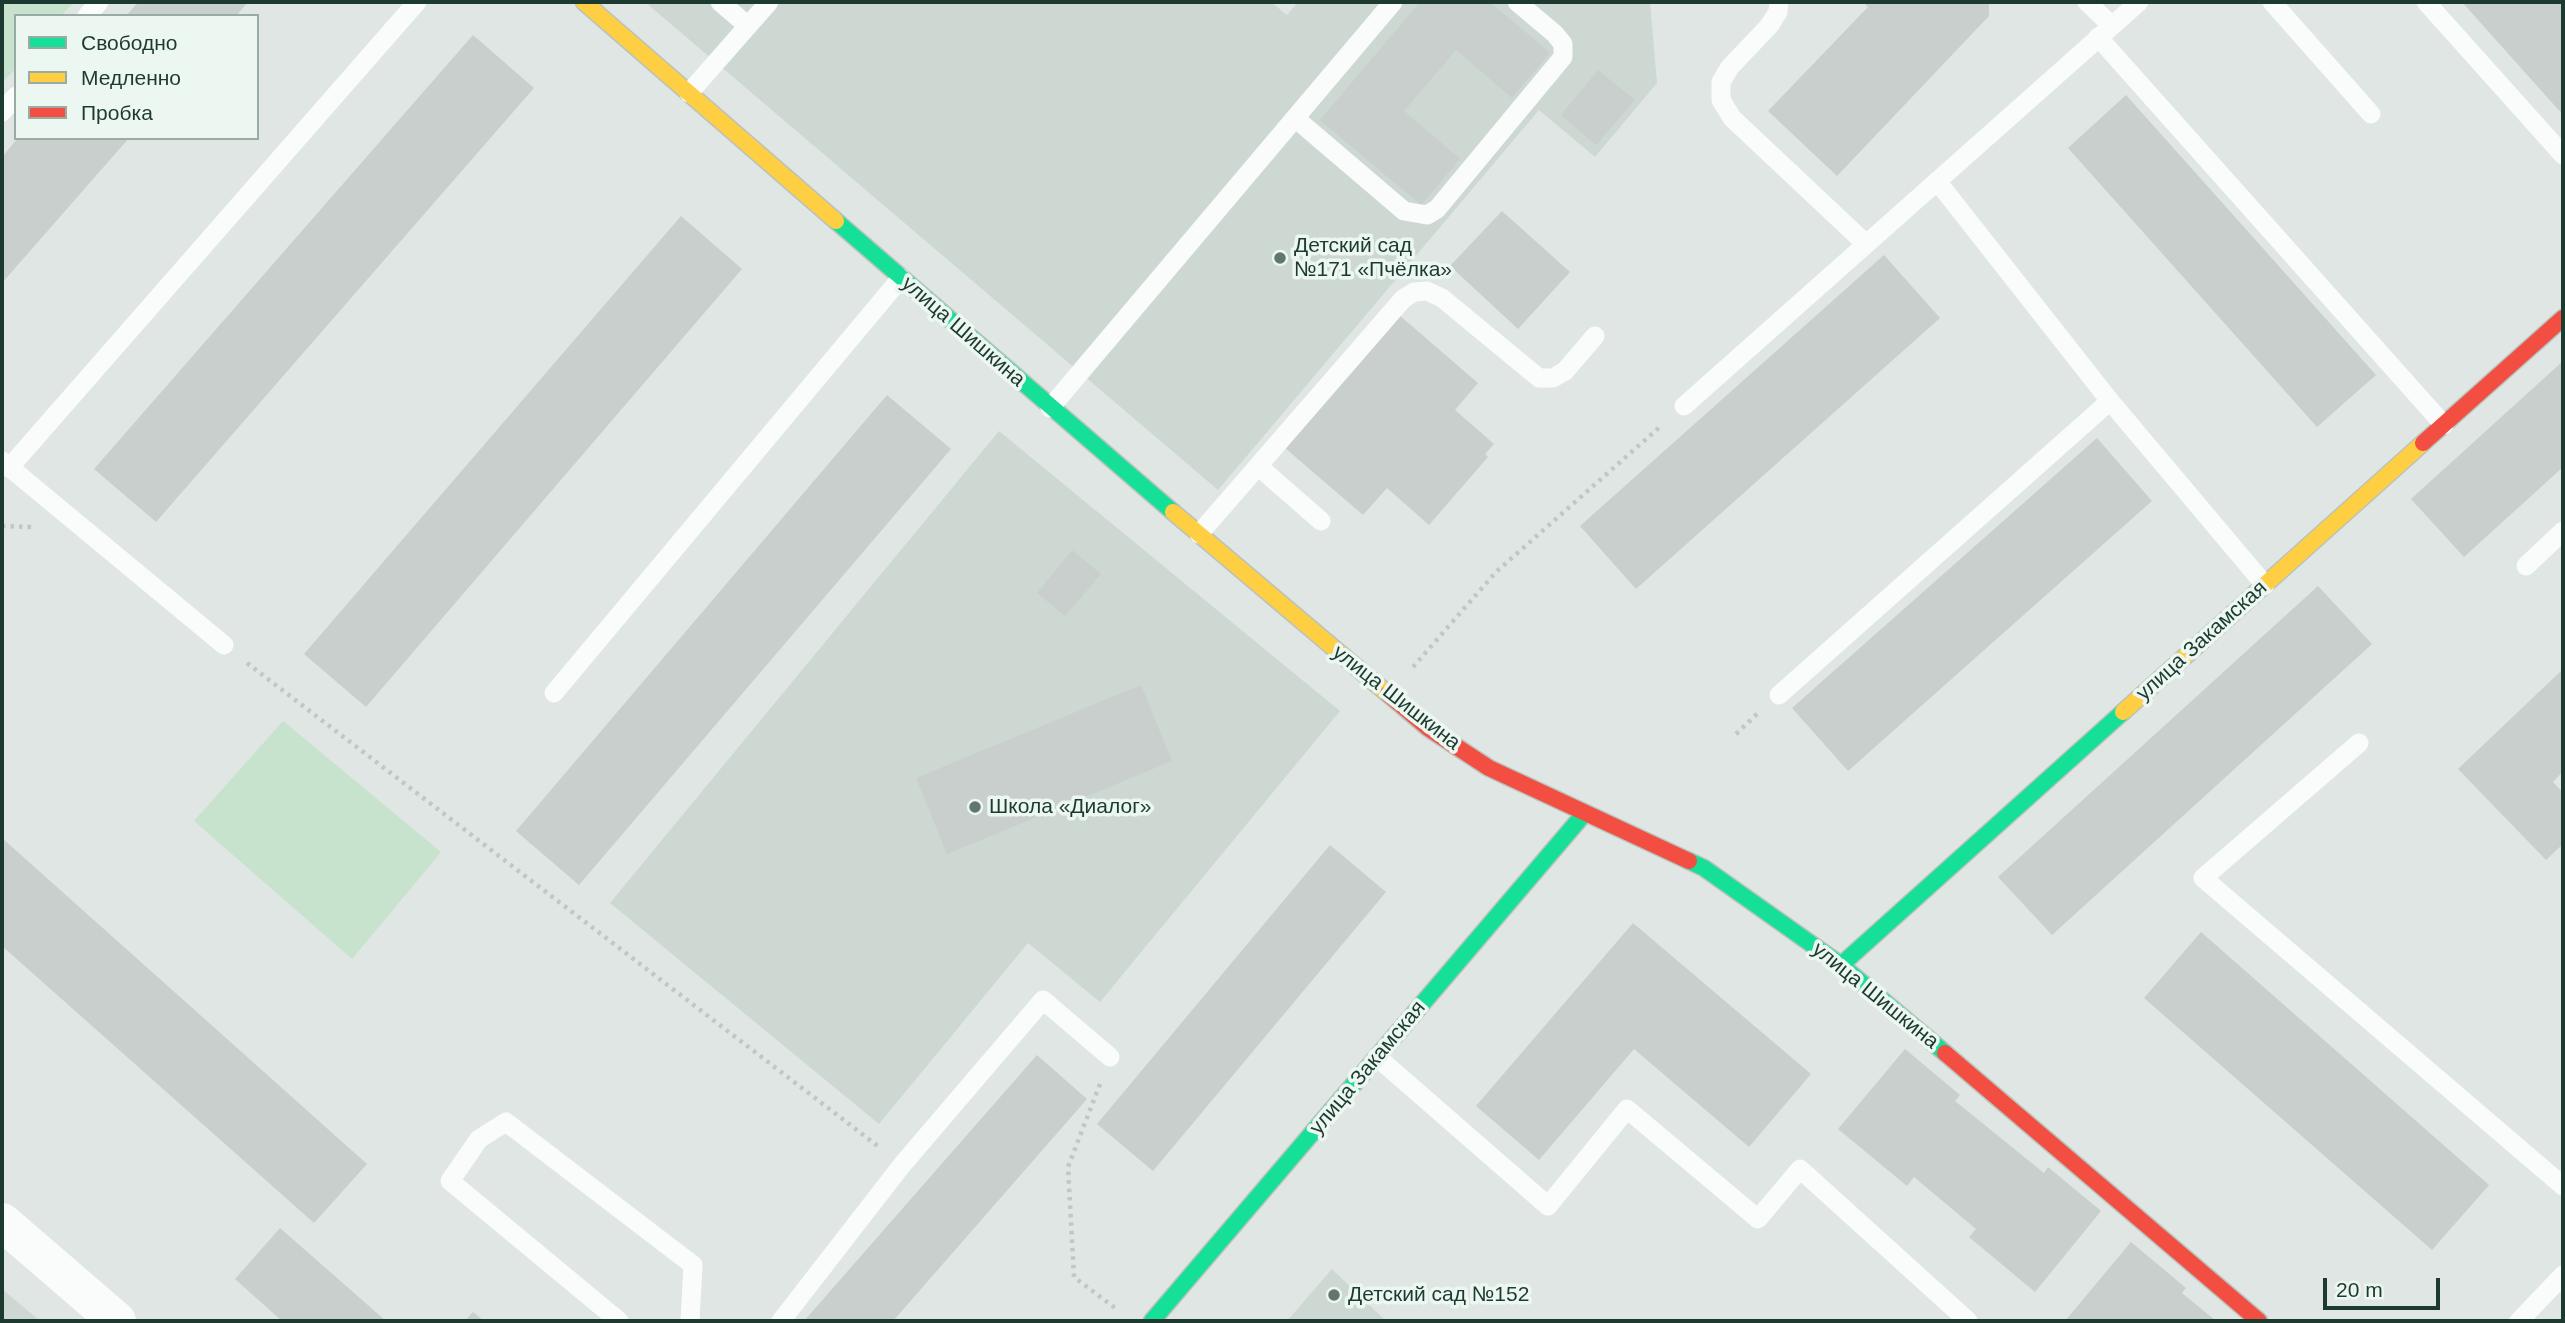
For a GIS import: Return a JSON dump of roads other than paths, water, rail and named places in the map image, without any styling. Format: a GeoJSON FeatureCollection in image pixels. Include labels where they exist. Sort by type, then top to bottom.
{"type":"FeatureCollection","features":[{"type":"Feature","properties":{"kind":"street","name":"улица Шишкина"},"geometry":{"type":"LineString","coordinates":[[583,2],[1050,408],[1428,729],[1489,768],[1704,868],[1840,965],[2259,1321]]}},
{"type":"Feature","properties":{"kind":"street","name":"улица Закамская"},"geometry":{"type":"LineString","coordinates":[[1840,965],[2563,318]]}},
{"type":"Feature","properties":{"kind":"street","name":"улица Закамская"},"geometry":{"type":"LineString","coordinates":[[1152,1321],[1584,814]]}},
{"type":"Feature","properties":{"kind":"street"},"geometry":{"type":"LineString","coordinates":[[2,1222],[117,1321]]}},
{"type":"Feature","properties":{"kind":"lane"},"geometry":{"type":"LineString","coordinates":[[224,645],[6,464],[417,2]]}},
{"type":"Feature","properties":{"kind":"lane"},"geometry":{"type":"LineString","coordinates":[[720,2],[748,26]]}},
{"type":"Feature","properties":{"kind":"lane"},"geometry":{"type":"LineString","coordinates":[[688,93],[769,2]]}},
{"type":"Feature","properties":{"kind":"lane"},"geometry":{"type":"LineString","coordinates":[[1050,408],[1393,2]]}},
{"type":"Feature","properties":{"kind":"lane"},"geometry":{"type":"LineString","coordinates":[[1295,118],[1404,211],[1427,215],[1437,209],[1563,57],[1563,44],[1555,34],[1517,2]]}},
{"type":"Feature","properties":{"kind":"lane"},"geometry":{"type":"LineString","coordinates":[[1779,2],[1778,12],[1769,26],[1730,67],[1721,82],[1721,100],[1732,118],[1866,244]]}},
{"type":"Feature","properties":{"kind":"lane"},"geometry":{"type":"LineString","coordinates":[[2087,2],[2105,32],[2444,425]]}},
{"type":"Feature","properties":{"kind":"lane"},"geometry":{"type":"LineString","coordinates":[[1684,406],[2139,2]]}},
{"type":"Feature","properties":{"kind":"lane"},"geometry":{"type":"LineString","coordinates":[[2272,2],[2371,114]]}},
{"type":"Feature","properties":{"kind":"lane"},"geometry":{"type":"LineString","coordinates":[[2426,2],[2563,155]]}},
{"type":"Feature","properties":{"kind":"lane"},"geometry":{"type":"LineString","coordinates":[[2,111],[14,98]]}},
{"type":"Feature","properties":{"kind":"lane"},"geometry":{"type":"LineString","coordinates":[[1937,181],[2110,401],[2265,585]]}},
{"type":"Feature","properties":{"kind":"lane"},"geometry":{"type":"LineString","coordinates":[[554,693],[901,278]]}},
{"type":"Feature","properties":{"kind":"lane"},"geometry":{"type":"LineString","coordinates":[[1199,534],[1403,299],[1415,292],[1427,291],[1442,298],[1539,378],[1553,378],[1565,371],[1595,336]]}},
{"type":"Feature","properties":{"kind":"lane"},"geometry":{"type":"LineString","coordinates":[[1779,695],[2110,401]]}},
{"type":"Feature","properties":{"kind":"lane"},"geometry":{"type":"LineString","coordinates":[[1258,466],[1321,521]]}},
{"type":"Feature","properties":{"kind":"lane"},"geometry":{"type":"LineString","coordinates":[[2526,566],[2563,531]]}},
{"type":"Feature","properties":{"kind":"lane"},"geometry":{"type":"LineString","coordinates":[[2359,743],[2203,878],[2563,1186]]}},
{"type":"Feature","properties":{"kind":"lane"},"geometry":{"type":"LineString","coordinates":[[781,1321],[902,1165],[1044,1000],[1110,1057]]}},
{"type":"Feature","properties":{"kind":"lane"},"geometry":{"type":"LineString","coordinates":[[1377,1057],[1548,1206],[1627,1109],[1758,1219],[1800,1169],[1968,1321]]}},
{"type":"Feature","properties":{"kind":"lane"},"geometry":{"type":"LineString","coordinates":[[619,1321],[450,1181],[479,1139],[506,1122],[693,1265],[690,1321]]}},
{"type":"Feature","properties":{"kind":"lane"},"geometry":{"type":"LineString","coordinates":[[2519,1321],[2563,1275]]}},
{"type":"Feature","properties":{"kind":"place","name":"Детский сад №171 «Пчёлка»"},"geometry":{"type":"Point","coordinates":[1280,258]}},
{"type":"Feature","properties":{"kind":"place","name":"Школа «Диалог»"},"geometry":{"type":"Point","coordinates":[975,807]}},
{"type":"Feature","properties":{"kind":"place","name":"Детский сад №152"},"geometry":{"type":"Point","coordinates":[1334,1295]}}]}
